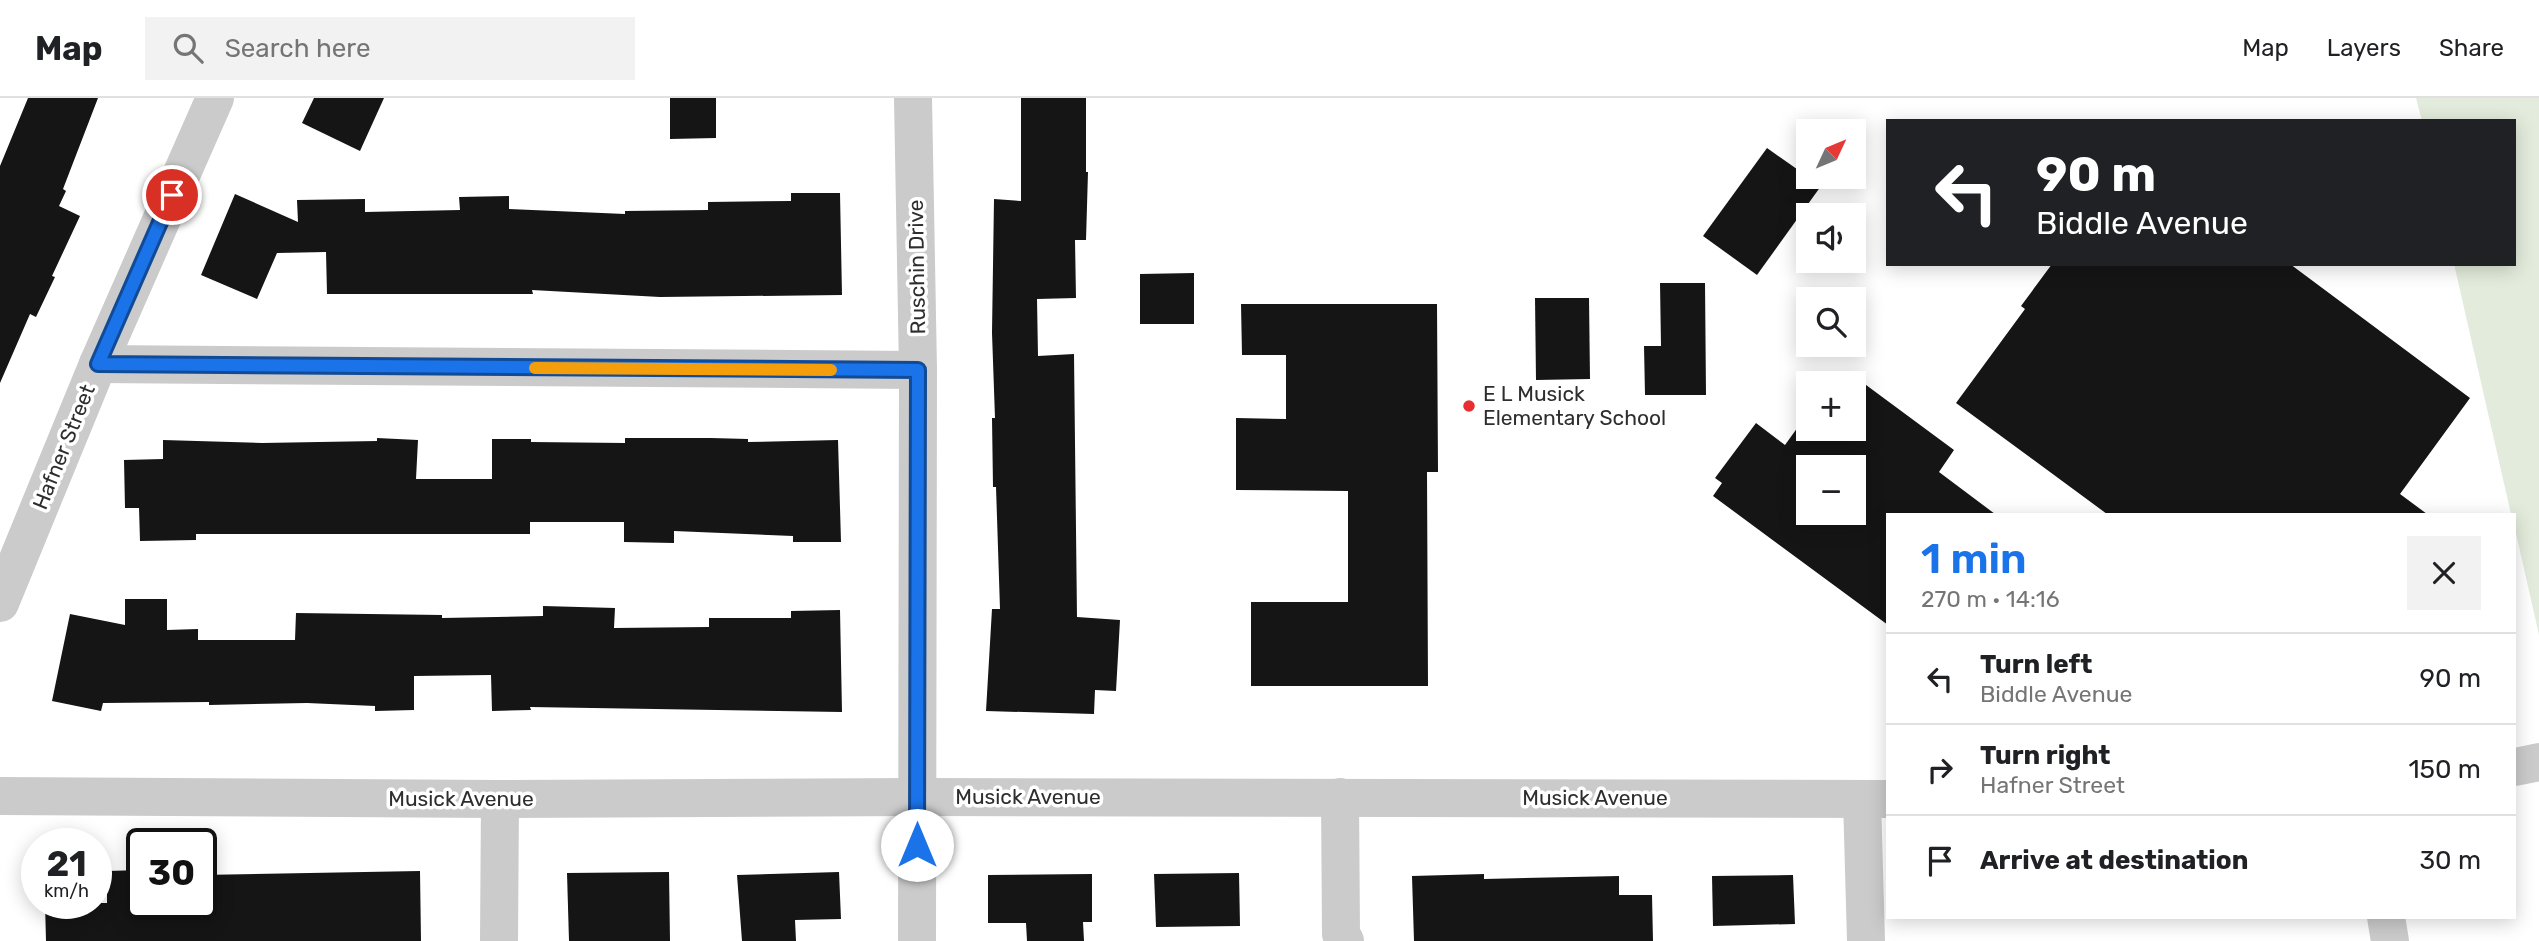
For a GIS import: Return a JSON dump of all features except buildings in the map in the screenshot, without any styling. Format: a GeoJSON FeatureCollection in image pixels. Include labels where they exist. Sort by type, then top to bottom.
{"type":"FeatureCollection","features":[{"type":"Feature","properties":{"kind":"street","name":"Hafner Street"},"geometry":{"type":"LineString","coordinates":[[0,603],[98,364],[215,98]]}},
{"type":"Feature","properties":{"kind":"street","name":"Ruschin Drive"},"geometry":{"type":"LineString","coordinates":[[913,98],[918,370],[917,941]]}},
{"type":"Feature","properties":{"kind":"street"},"geometry":{"type":"LineString","coordinates":[[98,364],[918,370]]}},
{"type":"Feature","properties":{"kind":"street"},"geometry":{"type":"LineString","coordinates":[[2516,767],[2539,762]]}},
{"type":"Feature","properties":{"kind":"street","name":"Musick Avenue"},"geometry":{"type":"LineString","coordinates":[[0,796],[500,799],[1875,799]]}},
{"type":"Feature","properties":{"kind":"street"},"geometry":{"type":"LineString","coordinates":[[1340,797],[1341,934],[1345,941]]}},
{"type":"Feature","properties":{"kind":"street"},"geometry":{"type":"LineString","coordinates":[[499,941],[500,799]]}},
{"type":"Feature","properties":{"kind":"street"},"geometry":{"type":"LineString","coordinates":[[1867,941],[1875,799]]}},
{"type":"Feature","properties":{"kind":"street"},"geometry":{"type":"LineString","coordinates":[[2386,919],[2390,941]]}},
{"type":"Feature","properties":{"kind":"green space"},"geometry":{"type":"Polygon","coordinates":[[[2416,98],[2539,98],[2539,635],[2516,533],[2516,513],[2511,513],[2454,266],[2516,266],[2516,119],[2421,119],[2416,98]]]}},
{"type":"Feature","properties":{"kind":"slow traffic"},"geometry":{"type":"LineString","coordinates":[[535,368],[831,370]]}},
{"type":"Feature","properties":{"kind":"place","name":"E L Musick Elementary School"},"geometry":{"type":"Point","coordinates":[1469,406]}},
{"type":"Feature","properties":{"kind":"route"},"geometry":{"type":"LineString","coordinates":[[172,195],[98,364],[918,370],[917,845]]}}]}
